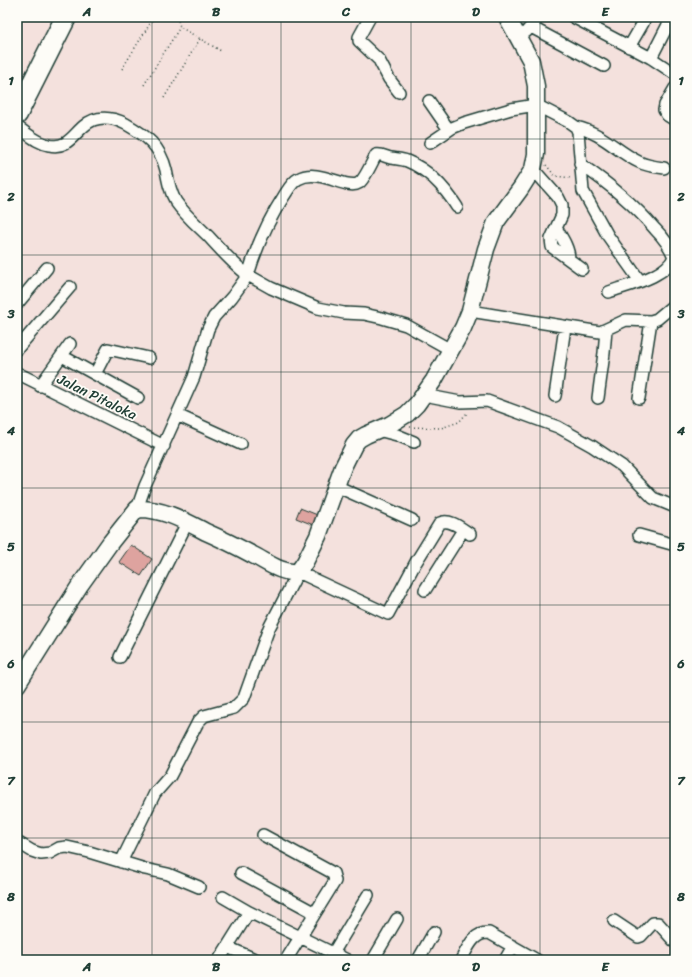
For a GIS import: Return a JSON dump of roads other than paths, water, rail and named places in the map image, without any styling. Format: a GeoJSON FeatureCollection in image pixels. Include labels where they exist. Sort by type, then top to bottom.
{"type":"FeatureCollection","features":[{"type":"Feature","properties":{"kind":"highway"},"geometry":{"type":"LineString","coordinates":[[17,114],[66,17]]}},
{"type":"Feature","properties":{"kind":"street"},"geometry":{"type":"LineString","coordinates":[[370,17],[359,37],[359,40],[379,60],[389,79],[399,92]]}},
{"type":"Feature","properties":{"kind":"street"},"geometry":{"type":"LineString","coordinates":[[121,862],[155,793],[170,776],[198,722],[204,716],[234,708],[244,698],[269,628],[318,536],[343,468],[354,445],[359,439],[383,428],[407,414],[424,395],[463,328],[470,311],[493,228],[508,203],[529,176],[534,162],[536,86],[533,69],[528,56],[507,17]]}},
{"type":"Feature","properties":{"kind":"street"},"geometry":{"type":"LineString","coordinates":[[519,40],[539,17]]}},
{"type":"Feature","properties":{"kind":"street"},"geometry":{"type":"LineString","coordinates":[[572,17],[651,58],[675,74]]}},
{"type":"Feature","properties":{"kind":"street"},"geometry":{"type":"LineString","coordinates":[[629,47],[643,23],[644,17]]}},
{"type":"Feature","properties":{"kind":"street"},"geometry":{"type":"LineString","coordinates":[[651,58],[672,17]]}},
{"type":"Feature","properties":{"kind":"street"},"geometry":{"type":"LineString","coordinates":[[531,28],[604,66]]}},
{"type":"Feature","properties":{"kind":"street"},"geometry":{"type":"LineString","coordinates":[[675,88],[665,105],[664,110],[667,115],[675,120]]}},
{"type":"Feature","properties":{"kind":"street"},"geometry":{"type":"LineString","coordinates":[[429,101],[449,130]]}},
{"type":"Feature","properties":{"kind":"street"},"geometry":{"type":"LineString","coordinates":[[430,143],[449,130],[464,123],[511,109],[536,105],[576,127],[598,135],[639,162],[664,168]]}},
{"type":"Feature","properties":{"kind":"street"},"geometry":{"type":"LineString","coordinates":[[17,127],[38,141],[48,145],[64,144],[69,141],[84,125],[100,117],[118,121],[142,134],[159,150],[169,186],[176,201],[235,266],[248,275],[270,288],[318,308],[344,313],[364,314],[406,325],[451,350]]}},
{"type":"Feature","properties":{"kind":"street"},"geometry":{"type":"LineString","coordinates":[[576,127],[578,132],[583,191],[608,236],[640,281]]}},
{"type":"Feature","properties":{"kind":"street"},"geometry":{"type":"LineString","coordinates":[[17,685],[22,667],[110,543],[137,509],[145,486],[194,376],[208,329],[214,317],[232,297],[248,275],[256,248],[267,225],[289,188],[297,179],[316,175],[353,186],[360,183],[376,155],[380,154],[391,158],[406,160],[422,169],[440,184],[457,207]]}},
{"type":"Feature","properties":{"kind":"street"},"geometry":{"type":"LineString","coordinates":[[534,162],[562,205],[562,215],[551,239],[552,247],[582,269]]}},
{"type":"Feature","properties":{"kind":"street"},"geometry":{"type":"LineString","coordinates":[[580,164],[603,179],[623,195],[651,223],[672,250],[674,257],[668,267],[655,275],[609,292]]}},
{"type":"Feature","properties":{"kind":"street"},"geometry":{"type":"LineString","coordinates":[[17,304],[47,268]]}},
{"type":"Feature","properties":{"kind":"street"},"geometry":{"type":"LineString","coordinates":[[17,349],[70,287]]}},
{"type":"Feature","properties":{"kind":"street"},"geometry":{"type":"LineString","coordinates":[[470,311],[600,332],[626,320],[651,321],[657,319],[675,304]]}},
{"type":"Feature","properties":{"kind":"street"},"geometry":{"type":"LineString","coordinates":[[638,398],[651,321]]}},
{"type":"Feature","properties":{"kind":"street"},"geometry":{"type":"LineString","coordinates":[[555,396],[565,327]]}},
{"type":"Feature","properties":{"kind":"street"},"geometry":{"type":"LineString","coordinates":[[598,398],[606,330]]}},
{"type":"Feature","properties":{"kind":"street"},"geometry":{"type":"LineString","coordinates":[[40,386],[70,344]]}},
{"type":"Feature","properties":{"kind":"street"},"geometry":{"type":"LineString","coordinates":[[95,374],[108,349],[110,348],[149,358]]}},
{"type":"Feature","properties":{"kind":"street"},"geometry":{"type":"LineString","coordinates":[[62,356],[138,398]]}},
{"type":"Feature","properties":{"kind":"street","name":"Jalan Pitaloka"},"geometry":{"type":"LineString","coordinates":[[17,373],[40,386],[164,446]]}},
{"type":"Feature","properties":{"kind":"street"},"geometry":{"type":"LineString","coordinates":[[424,395],[460,402],[487,401],[558,427],[592,446],[622,466],[653,498],[675,507]]}},
{"type":"Feature","properties":{"kind":"street"},"geometry":{"type":"LineString","coordinates":[[177,415],[241,444]]}},
{"type":"Feature","properties":{"kind":"street"},"geometry":{"type":"LineString","coordinates":[[383,428],[391,433],[414,442]]}},
{"type":"Feature","properties":{"kind":"street"},"geometry":{"type":"LineString","coordinates":[[336,486],[412,520]]}},
{"type":"Feature","properties":{"kind":"street"},"geometry":{"type":"LineString","coordinates":[[137,509],[156,510],[240,548],[282,570],[291,573],[298,572],[388,614],[416,562],[440,522],[450,522],[466,532],[425,590]]}},
{"type":"Feature","properties":{"kind":"street"},"geometry":{"type":"LineString","coordinates":[[120,657],[187,523]]}},
{"type":"Feature","properties":{"kind":"street"},"geometry":{"type":"LineString","coordinates":[[639,536],[675,545]]}},
{"type":"Feature","properties":{"kind":"street"},"geometry":{"type":"LineString","coordinates":[[263,835],[333,873],[334,881],[286,960]]}},
{"type":"Feature","properties":{"kind":"street"},"geometry":{"type":"LineString","coordinates":[[17,842],[32,851],[41,854],[50,853],[59,848],[68,847],[168,874],[200,888]]}},
{"type":"Feature","properties":{"kind":"street"},"geometry":{"type":"LineString","coordinates":[[241,873],[315,913]]}},
{"type":"Feature","properties":{"kind":"street"},"geometry":{"type":"LineString","coordinates":[[332,956],[368,895]]}},
{"type":"Feature","properties":{"kind":"street"},"geometry":{"type":"LineString","coordinates":[[223,897],[249,912],[300,937],[332,956],[347,960]]}},
{"type":"Feature","properties":{"kind":"street"},"geometry":{"type":"LineString","coordinates":[[219,960],[249,912]]}},
{"type":"Feature","properties":{"kind":"street"},"geometry":{"type":"LineString","coordinates":[[373,960],[397,919]]}},
{"type":"Feature","properties":{"kind":"street"},"geometry":{"type":"LineString","coordinates":[[614,921],[638,937],[641,936],[653,923],[658,923],[675,942]]}},
{"type":"Feature","properties":{"kind":"street"},"geometry":{"type":"LineString","coordinates":[[418,960],[434,932]]}},
{"type":"Feature","properties":{"kind":"street"},"geometry":{"type":"LineString","coordinates":[[461,960],[472,940],[480,934],[489,933],[537,960]]}},
{"type":"Feature","properties":{"kind":"street"},"geometry":{"type":"LineString","coordinates":[[505,960],[513,946]]}},
{"type":"Feature","properties":{"kind":"street"},"geometry":{"type":"LineString","coordinates":[[227,947],[257,960]]}}]}
